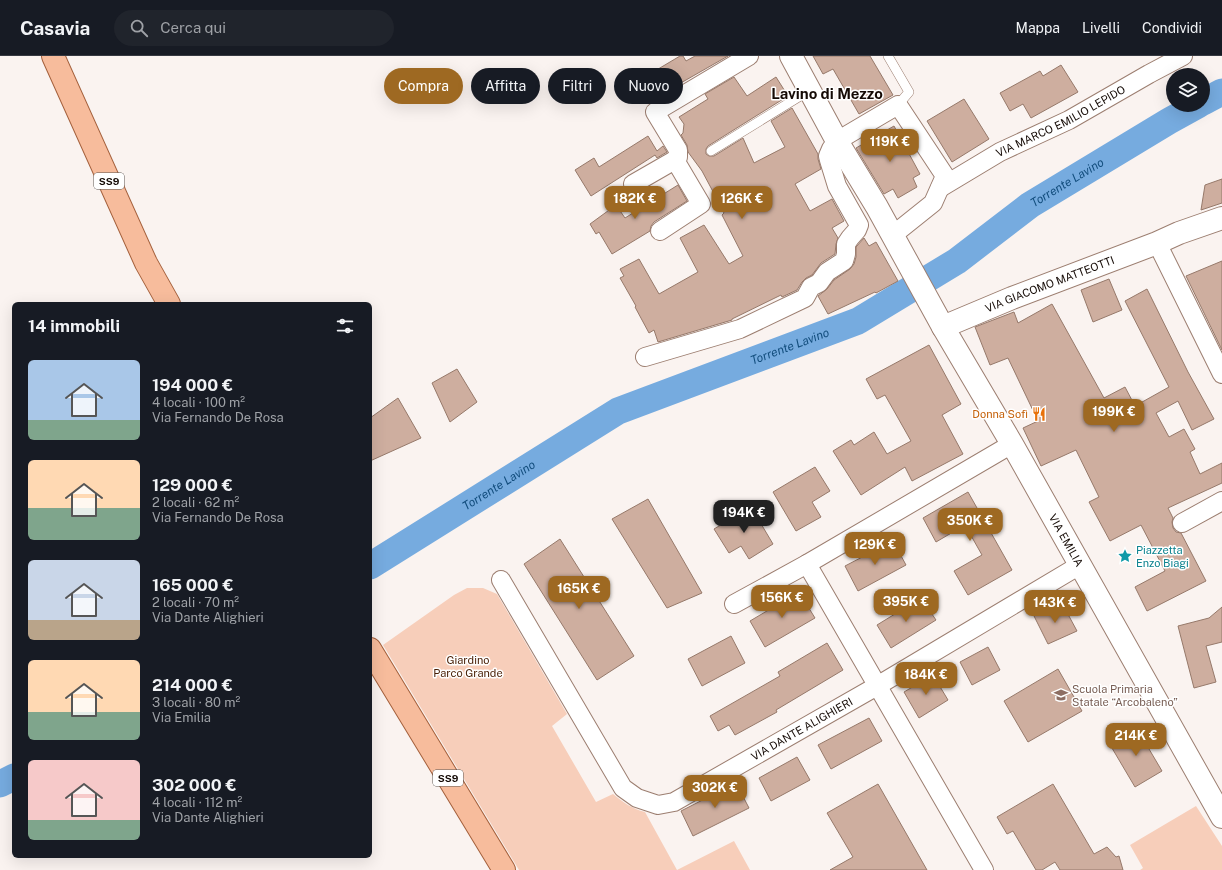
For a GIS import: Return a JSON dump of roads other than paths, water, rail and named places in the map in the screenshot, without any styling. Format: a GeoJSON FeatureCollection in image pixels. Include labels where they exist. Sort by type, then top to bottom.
{"type":"FeatureCollection","features":[{"type":"Feature","properties":{"kind":"main road","name":"SS9"},"geometry":{"type":"LineString","coordinates":[[53,56],[146,263],[168,302]]}},
{"type":"Feature","properties":{"kind":"main road"},"geometry":{"type":"LineString","coordinates":[[791,56],[837,141],[893,236],[940,322]]}},
{"type":"Feature","properties":{"kind":"main road","name":"VIA GIACOMO MATTEOTTI"},"geometry":{"type":"LineString","coordinates":[[940,322],[1012,298],[1157,243],[1179,233],[1222,218]]}},
{"type":"Feature","properties":{"kind":"main road","name":"VIA EMILIA"},"geometry":{"type":"LineString","coordinates":[[940,322],[1012,444],[1222,817]]}},
{"type":"Feature","properties":{"kind":"main road","name":"SS9"},"geometry":{"type":"LineString","coordinates":[[372,652],[504,870]]}},
{"type":"Feature","properties":{"kind":"street"},"geometry":{"type":"LineString","coordinates":[[633,184],[675,160],[678,156],[678,150],[655,112],[749,56]]}},
{"type":"Feature","properties":{"kind":"street","name":"VIA MARCO EMILIO LEPIDO"},"geometry":{"type":"LineString","coordinates":[[940,188],[1000,152],[1070,120],[1183,56]]}},
{"type":"Feature","properties":{"kind":"street"},"geometry":{"type":"LineString","coordinates":[[645,358],[740,329],[805,298],[811,287],[819,283],[827,272],[844,261],[846,244],[859,225],[837,186],[828,156],[837,141],[898,105]]}},
{"type":"Feature","properties":{"kind":"street","name":"VIA MARCO EMILIO LEPIDO"},"geometry":{"type":"LineString","coordinates":[[893,236],[933,203],[946,176],[898,105]]}},
{"type":"Feature","properties":{"kind":"street"},"geometry":{"type":"LineString","coordinates":[[660,231],[700,204],[675,160]]}},
{"type":"Feature","properties":{"kind":"street"},"geometry":{"type":"LineString","coordinates":[[1157,243],[1222,374]]}},
{"type":"Feature","properties":{"kind":"street"},"geometry":{"type":"LineString","coordinates":[[734,604],[807,564],[1012,444]]}},
{"type":"Feature","properties":{"kind":"street"},"geometry":{"type":"LineString","coordinates":[[1182,523],[1222,501]]}},
{"type":"Feature","properties":{"kind":"street"},"geometry":{"type":"LineString","coordinates":[[807,564],[984,870]]}},
{"type":"Feature","properties":{"kind":"street","name":"VIA DANTE ALIGHIERI"},"geometry":{"type":"LineString","coordinates":[[501,580],[624,788],[637,798],[658,804],[674,802],[877,686],[1080,564]]}},
{"type":"Feature","properties":{"kind":"lane"},"geometry":{"type":"LineString","coordinates":[[888,56],[909,92],[898,105]]}},
{"type":"Feature","properties":{"kind":"lane"},"geometry":{"type":"LineString","coordinates":[[711,151],[810,90]]}},
{"type":"Feature","properties":{"kind":"waterway","name":"Torrente Lavino"},"geometry":{"type":"LineString","coordinates":[[1210,98],[1222,92]]}},
{"type":"Feature","properties":{"kind":"waterway","name":"Torrente Lavino"},"geometry":{"type":"LineString","coordinates":[[372,565],[618,411],[858,321],[957,261],[1030,205],[1185,112]]}},
{"type":"Feature","properties":{"kind":"waterway","name":"Torrente Lavino"},"geometry":{"type":"LineString","coordinates":[[0,784],[12,778]]}},
{"type":"Feature","properties":{"kind":"place","name":"Donna Sofì"},"geometry":{"type":"Point","coordinates":[1039,414]}},
{"type":"Feature","properties":{"kind":"place","name":"Piazzetta Enzo Biagi"},"geometry":{"type":"Point","coordinates":[1125,556]}},
{"type":"Feature","properties":{"kind":"place","name":"Scuola Primaria Statale “Arcobaleno”"},"geometry":{"type":"Point","coordinates":[1061,695]}},
{"type":"Feature","properties":{"kind":"district","name":"Lavino di Mezzo"},"geometry":{"type":"Point","coordinates":[827,94]}},
{"type":"Feature","properties":{"kind":"park label","name":"Giardino Parco Grande"},"geometry":{"type":"Point","coordinates":[468,666]}}]}
